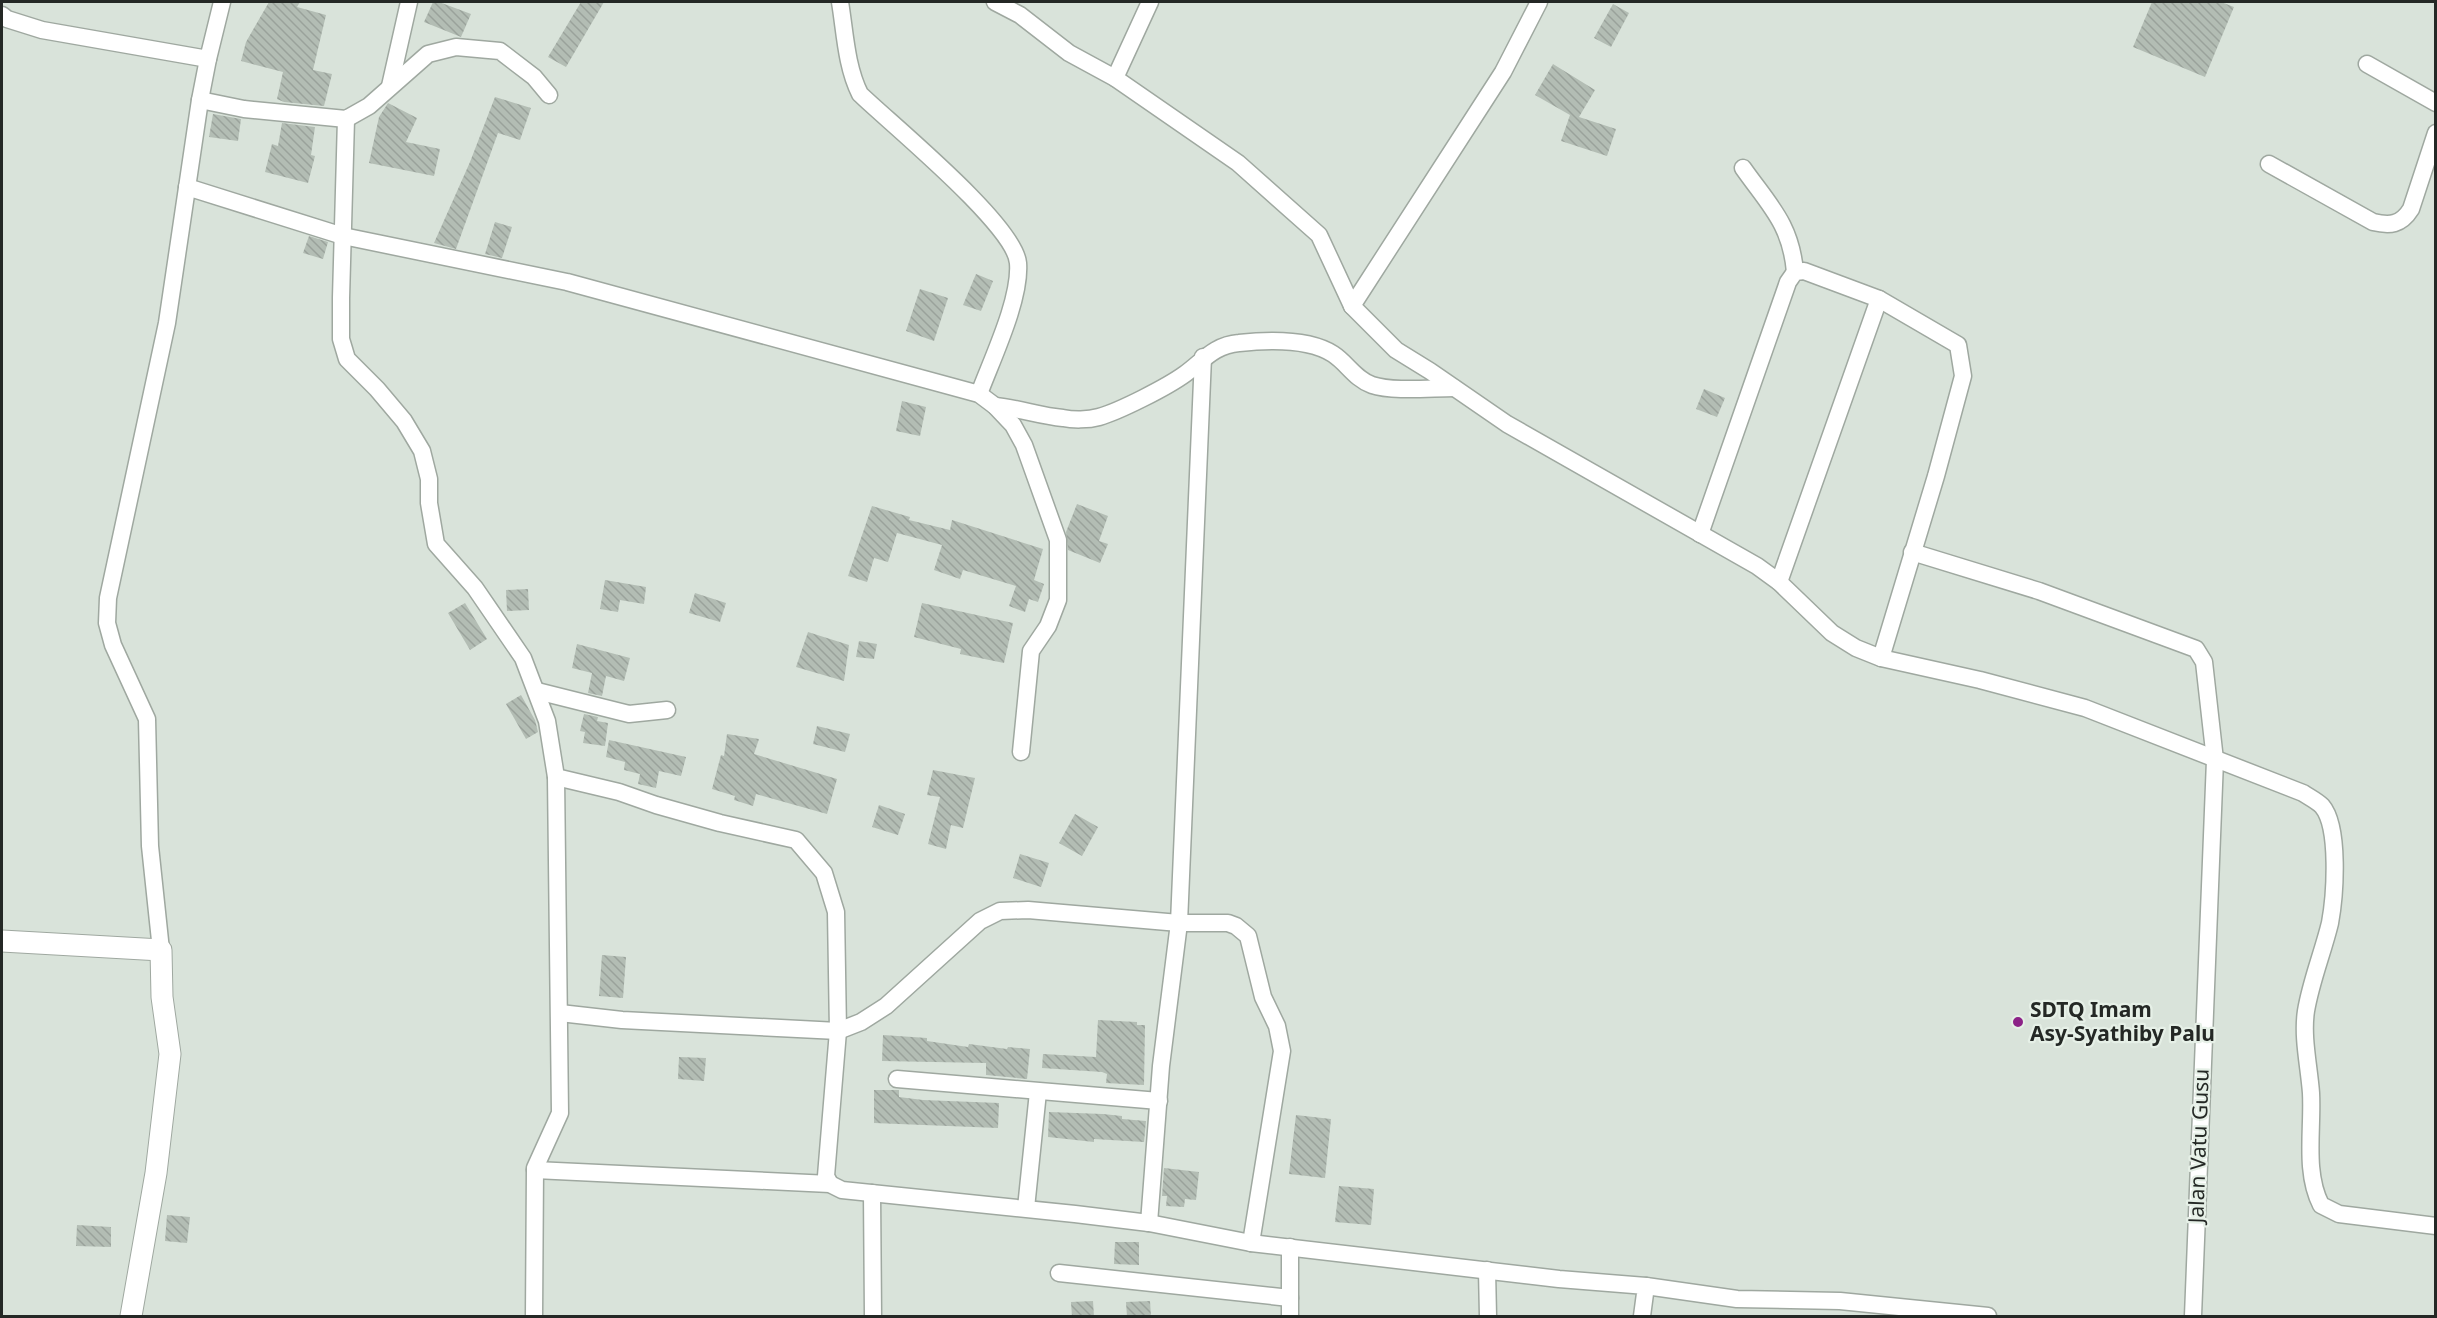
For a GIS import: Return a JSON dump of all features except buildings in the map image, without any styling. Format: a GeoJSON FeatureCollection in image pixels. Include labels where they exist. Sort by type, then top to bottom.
{"type":"FeatureCollection","features":[{"type":"Feature","properties":{"kind":"street"},"geometry":{"type":"LineString","coordinates":[[131,1317],[156,1173],[170,1054],[162,997],[161,950],[150,846],[147,719],[113,645],[107,623],[108,598],[167,323],[207,59],[222,2]]}},
{"type":"Feature","properties":{"kind":"street"},"geometry":{"type":"LineString","coordinates":[[390,86],[409,2]]}},
{"type":"Feature","properties":{"kind":"street"},"geometry":{"type":"LineString","coordinates":[[840,2],[852,74],[860,93],[936,162],[993,220],[1018,261],[1017,286],[979,394]]}},
{"type":"Feature","properties":{"kind":"street"},"geometry":{"type":"LineString","coordinates":[[995,2],[1020,15],[1069,53],[1115,78],[1238,163],[1319,235],[1352,306],[1396,350],[1507,424],[1757,566],[1779,582],[1832,633],[1856,648],[1881,658],[1980,680],[2085,708],[2303,793],[2321,806],[2332,830],[2332,908],[2305,1019],[2312,1103],[2312,1168],[2317,1198],[2321,1206],[2339,1214],[2436,1226]]}},
{"type":"Feature","properties":{"kind":"street"},"geometry":{"type":"LineString","coordinates":[[1115,78],[1150,2]]}},
{"type":"Feature","properties":{"kind":"street"},"geometry":{"type":"LineString","coordinates":[[1352,306],[1503,72],[1539,2]]}},
{"type":"Feature","properties":{"kind":"street"},"geometry":{"type":"LineString","coordinates":[[2,15],[7,19],[42,30],[207,59]]}},
{"type":"Feature","properties":{"kind":"street"},"geometry":{"type":"LineString","coordinates":[[200,100],[244,109],[346,119],[369,106],[428,54],[456,47],[500,51],[534,77],[549,95]]}},
{"type":"Feature","properties":{"kind":"street"},"geometry":{"type":"LineString","coordinates":[[2367,64],[2436,103]]}},
{"type":"Feature","properties":{"kind":"street"},"geometry":{"type":"LineString","coordinates":[[346,119],[341,339],[346,359],[404,420],[422,451],[429,479],[429,503],[436,544],[475,588],[523,658],[547,721],[556,777],[560,1113],[553,1132],[540,1153],[535,1170],[534,1317]]}},
{"type":"Feature","properties":{"kind":"street"},"geometry":{"type":"LineString","coordinates":[[2269,164],[2373,222],[2387,226],[2398,223],[2411,209],[2436,133]]}},
{"type":"Feature","properties":{"kind":"street"},"geometry":{"type":"LineString","coordinates":[[1743,168],[1787,231],[1794,252],[1796,272]]}},
{"type":"Feature","properties":{"kind":"street"},"geometry":{"type":"LineString","coordinates":[[187,187],[343,236],[567,282],[979,394],[995,406],[1013,425],[1024,445],[1058,540],[1058,600],[1048,626],[1031,651],[1020,752]]}},
{"type":"Feature","properties":{"kind":"street"},"geometry":{"type":"LineString","coordinates":[[1700,534],[1788,282],[1796,272],[1804,271],[1879,299],[1958,345],[1963,376],[1936,476],[1881,658]]}},
{"type":"Feature","properties":{"kind":"street"},"geometry":{"type":"LineString","coordinates":[[1779,582],[1879,299]]}},
{"type":"Feature","properties":{"kind":"street"},"geometry":{"type":"LineString","coordinates":[[995,406],[1063,418],[1098,418],[1185,374],[1203,357],[1236,343],[1293,343],[1313,346],[1332,354],[1358,377],[1372,385],[1454,388]]}},
{"type":"Feature","properties":{"kind":"street"},"geometry":{"type":"LineString","coordinates":[[1149,1223],[1159,1101],[1179,922],[1203,357]]}},
{"type":"Feature","properties":{"kind":"street","name":"Jalan Vatu Gusu"},"geometry":{"type":"LineString","coordinates":[[1912,552],[2039,591],[2196,649],[2204,662],[2215,760],[2193,1317]]}},
{"type":"Feature","properties":{"kind":"street"},"geometry":{"type":"LineString","coordinates":[[537,691],[629,714],[667,710]]}},
{"type":"Feature","properties":{"kind":"street"},"geometry":{"type":"LineString","coordinates":[[556,777],[619,792],[720,823],[796,840],[824,873],[836,912],[838,1031],[826,1176],[830,1184]]}},
{"type":"Feature","properties":{"kind":"street"},"geometry":{"type":"LineString","coordinates":[[560,1013],[622,1020],[838,1031],[861,1022],[886,1006],[971,928],[1000,911],[1028,910],[1179,922],[1228,923],[1236,926],[1248,936],[1263,997],[1277,1026],[1282,1051],[1251,1243]]}},
{"type":"Feature","properties":{"kind":"street"},"geometry":{"type":"LineString","coordinates":[[2,941],[161,950]]}},
{"type":"Feature","properties":{"kind":"street"},"geometry":{"type":"LineString","coordinates":[[897,1079],[1159,1101]]}},
{"type":"Feature","properties":{"kind":"street"},"geometry":{"type":"LineString","coordinates":[[1026,1208],[1038,1092]]}},
{"type":"Feature","properties":{"kind":"street"},"geometry":{"type":"LineString","coordinates":[[535,1170],[830,1184],[842,1190],[1149,1223],[1251,1243],[1559,1279],[1646,1286],[1737,1299],[1840,1301],[1988,1317]]}},
{"type":"Feature","properties":{"kind":"street"},"geometry":{"type":"LineString","coordinates":[[872,1193],[873,1317]]}},
{"type":"Feature","properties":{"kind":"street"},"geometry":{"type":"LineString","coordinates":[[1290,1247],[1290,1317]]}},
{"type":"Feature","properties":{"kind":"street"},"geometry":{"type":"LineString","coordinates":[[1487,1270],[1488,1317]]}},
{"type":"Feature","properties":{"kind":"street"},"geometry":{"type":"LineString","coordinates":[[1059,1273],[1290,1298]]}},
{"type":"Feature","properties":{"kind":"street"},"geometry":{"type":"LineString","coordinates":[[1642,1317],[1646,1286]]}},
{"type":"Feature","properties":{"kind":"place","name":"SDTQ Imam Asy-Syathiby Palu"},"geometry":{"type":"Point","coordinates":[2018,1022]}}]}
